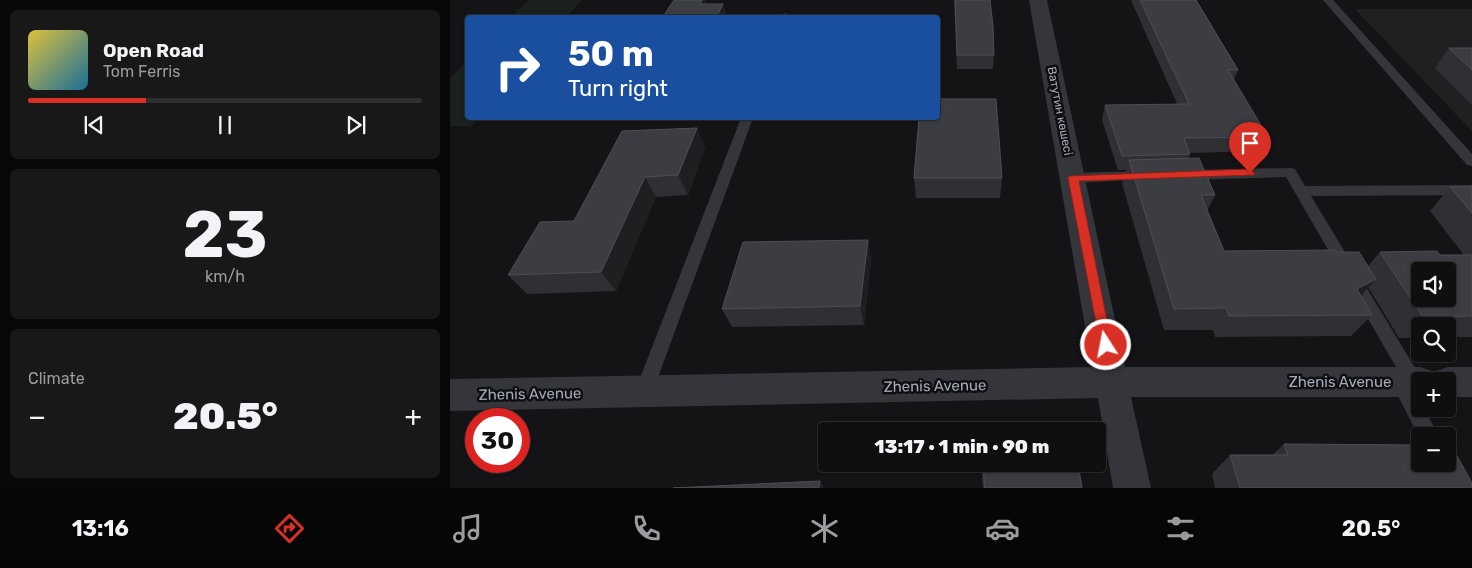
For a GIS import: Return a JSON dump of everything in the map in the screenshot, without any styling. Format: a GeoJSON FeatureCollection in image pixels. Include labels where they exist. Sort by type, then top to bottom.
{"type":"FeatureCollection","features":[{"type":"Feature","properties":{"kind":"street","name":"Ватутин көшесі"},"geometry":{"type":"LineString","coordinates":[[1038,0],[1132,488]]}},
{"type":"Feature","properties":{"kind":"street","name":"Zhenis Avenue"},"geometry":{"type":"LineString","coordinates":[[450,395],[1113,382],[1411,382]]}},
{"type":"Feature","properties":{"kind":"street"},"geometry":{"type":"LineString","coordinates":[[1456,382],[1472,382]]}},
{"type":"Feature","properties":{"kind":"lane"},"geometry":{"type":"LineString","coordinates":[[1328,0],[1472,162]]}},
{"type":"Feature","properties":{"kind":"lane"},"geometry":{"type":"LineString","coordinates":[[644,391],[746,120]]}},
{"type":"Feature","properties":{"kind":"lane"},"geometry":{"type":"LineString","coordinates":[[1073,178],[1290,172],[1411,382]]}},
{"type":"Feature","properties":{"kind":"lane"},"geometry":{"type":"LineString","coordinates":[[1301,191],[1472,190]]}},
{"type":"Feature","properties":{"kind":"shaded area"},"geometry":{"type":"Polygon","coordinates":[[[529,0],[582,0],[568,15],[513,15],[529,0]]]}},
{"type":"Feature","properties":{"kind":"shaded area"},"geometry":{"type":"Polygon","coordinates":[[[1355,9],[1472,9],[1472,131],[1355,9]]]}},
{"type":"Feature","properties":{"kind":"shaded area"},"geometry":{"type":"Polygon","coordinates":[[[465,63],[465,120],[477,120],[472,126],[450,126],[450,79],[465,63]]]}},
{"type":"Feature","properties":{"kind":"building"},"geometry":{"type":"Polygon","coordinates":[[[674,0],[702,0],[700,4],[723,4],[718,15],[664,15],[674,0]]]}},
{"type":"Feature","properties":{"kind":"building"},"geometry":{"type":"Polygon","coordinates":[[[955,0],[990,0],[994,55],[957,55],[955,0]]]}},
{"type":"Feature","properties":{"kind":"building"},"geometry":{"type":"Polygon","coordinates":[[[1140,0],[1196,0],[1238,70],[1228,70],[1268,137],[1184,138],[1190,154],[1122,156],[1105,105],[1189,104],[1140,0]]]}},
{"type":"Feature","properties":{"kind":"building"},"geometry":{"type":"Polygon","coordinates":[[[1449,48],[1472,48],[1472,70],[1449,48]]]}},
{"type":"Feature","properties":{"kind":"building"},"geometry":{"type":"Polygon","coordinates":[[[940,99],[996,99],[1002,178],[914,178],[919,120],[940,120],[940,99]]]}},
{"type":"Feature","properties":{"kind":"building"},"geometry":{"type":"Polygon","coordinates":[[[697,128],[678,175],[645,177],[601,272],[508,275],[540,222],[574,221],[622,131],[697,128]]]}},
{"type":"Feature","properties":{"kind":"building"},"geometry":{"type":"Polygon","coordinates":[[[1199,158],[1215,195],[1201,195],[1224,251],[1335,250],[1337,252],[1359,252],[1376,279],[1357,289],[1372,315],[1229,316],[1226,308],[1174,309],[1129,160],[1199,158]]]}},
{"type":"Feature","properties":{"kind":"building"},"geometry":{"type":"Polygon","coordinates":[[[1450,187],[1472,187],[1472,213],[1450,187]]]}},
{"type":"Feature","properties":{"kind":"building"},"geometry":{"type":"Polygon","coordinates":[[[868,240],[860,306],[722,309],[743,242],[868,240]]]}},
{"type":"Feature","properties":{"kind":"building"},"geometry":{"type":"Polygon","coordinates":[[[1437,251],[1440,255],[1472,255],[1472,316],[1423,317],[1416,307],[1456,307],[1456,262],[1411,262],[1411,299],[1380,252],[1437,251]]]}},
{"type":"Feature","properties":{"kind":"building"},"geometry":{"type":"Polygon","coordinates":[[[1284,444],[1411,445],[1411,472],[1456,472],[1456,454],[1472,483],[1472,488],[1240,488],[1230,455],[1288,455],[1284,444]]]}},
{"type":"Feature","properties":{"kind":"building"},"geometry":{"type":"Polygon","coordinates":[[[983,472],[1079,472],[1082,488],[985,488],[983,472]]]}},
{"type":"Feature","properties":{"kind":"building"},"geometry":{"type":"Polygon","coordinates":[[[820,481],[819,488],[673,488],[820,481]]]}},
{"type":"Feature","properties":{"kind":"route"},"geometry":{"type":"LineString","coordinates":[[1106,345],[1073,178],[1250,173]]}}]}
